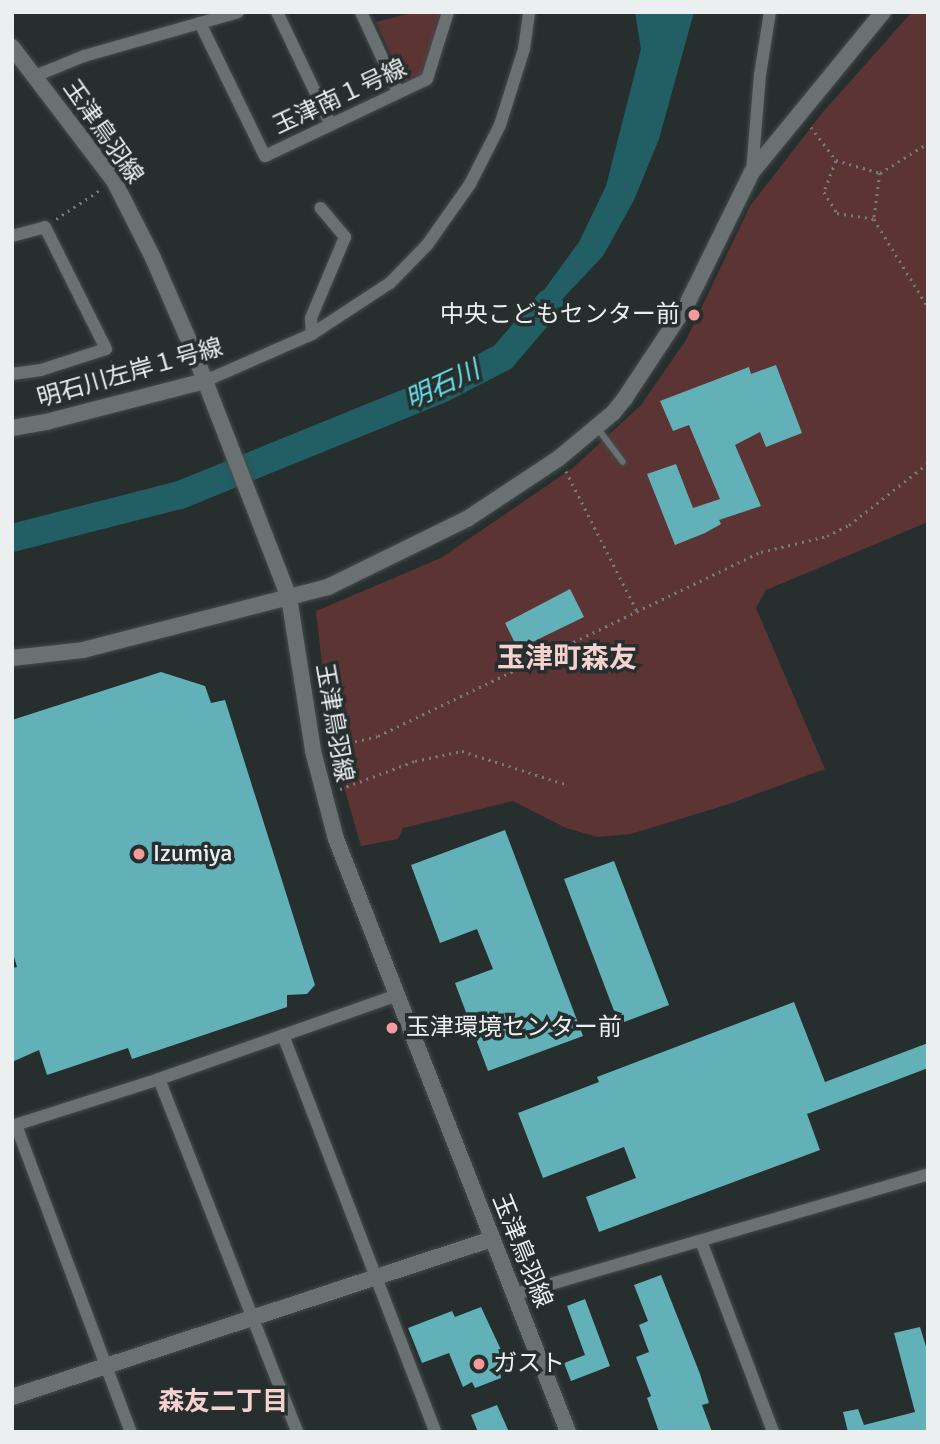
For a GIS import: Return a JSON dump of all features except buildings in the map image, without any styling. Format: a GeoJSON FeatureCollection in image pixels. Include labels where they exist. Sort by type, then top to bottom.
{"type":"FeatureCollection","features":[{"type":"Feature","properties":{"kind":"street"},"geometry":{"type":"LineString","coordinates":[[36,76],[84,55],[238,12]]}},
{"type":"Feature","properties":{"kind":"street"},"geometry":{"type":"LineString","coordinates":[[277,12],[330,123]]}},
{"type":"Feature","properties":{"kind":"street"},"geometry":{"type":"LineString","coordinates":[[361,12],[398,92]]}},
{"type":"Feature","properties":{"kind":"street","name":"玉津南１号線"},"geometry":{"type":"LineString","coordinates":[[200,23],[265,156],[427,79],[448,12]]}},
{"type":"Feature","properties":{"kind":"street","name":"明石川左岸１号線"},"geometry":{"type":"LineString","coordinates":[[12,428],[205,381],[312,334],[390,283],[427,245],[470,184],[500,125],[524,49],[529,12]]}},
{"type":"Feature","properties":{"kind":"street"},"geometry":{"type":"LineString","coordinates":[[752,172],[760,75],[770,12]]}},
{"type":"Feature","properties":{"kind":"street"},"geometry":{"type":"LineString","coordinates":[[12,658],[83,650],[328,587],[467,519],[559,458],[597,427],[625,398],[686,306],[752,172],[883,12]]}},
{"type":"Feature","properties":{"kind":"street","name":"玉津鳥羽線"},"geometry":{"type":"LineString","coordinates":[[12,47],[114,181],[153,258],[205,381],[289,597],[313,751],[336,839],[568,1432]]}},
{"type":"Feature","properties":{"kind":"street"},"geometry":{"type":"LineString","coordinates":[[312,334],[311,317],[345,237],[321,208]]}},
{"type":"Feature","properties":{"kind":"street"},"geometry":{"type":"LineString","coordinates":[[12,236],[45,227],[106,349],[41,370],[12,374]]}},
{"type":"Feature","properties":{"kind":"street"},"geometry":{"type":"LineString","coordinates":[[131,1432],[14,1126],[159,1079],[398,995]]}},
{"type":"Feature","properties":{"kind":"street"},"geometry":{"type":"LineString","coordinates":[[283,1035],[435,1432]]}},
{"type":"Feature","properties":{"kind":"street"},"geometry":{"type":"LineString","coordinates":[[159,1079],[297,1432]]}},
{"type":"Feature","properties":{"kind":"street"},"geometry":{"type":"LineString","coordinates":[[516,1294],[928,1174]]}},
{"type":"Feature","properties":{"kind":"street"},"geometry":{"type":"LineString","coordinates":[[12,1397],[492,1239]]}},
{"type":"Feature","properties":{"kind":"street"},"geometry":{"type":"LineString","coordinates":[[701,1241],[773,1432]]}},
{"type":"Feature","properties":{"kind":"lane"},"geometry":{"type":"LineString","coordinates":[[597,427],[623,462]]}},
{"type":"Feature","properties":{"kind":"path"},"geometry":{"type":"LineString","coordinates":[[800,113],[836,160],[880,173],[928,143]]}},
{"type":"Feature","properties":{"kind":"path"},"geometry":{"type":"LineString","coordinates":[[836,160],[824,192],[837,213],[874,219]]}},
{"type":"Feature","properties":{"kind":"path"},"geometry":{"type":"LineString","coordinates":[[880,173],[874,219],[928,307]]}},
{"type":"Feature","properties":{"kind":"path"},"geometry":{"type":"LineString","coordinates":[[45,227],[114,181]]}},
{"type":"Feature","properties":{"kind":"path"},"geometry":{"type":"LineString","coordinates":[[106,349],[124,401]]}},
{"type":"Feature","properties":{"kind":"path"},"geometry":{"type":"LineString","coordinates":[[559,458],[637,611]]}},
{"type":"Feature","properties":{"kind":"path"},"geometry":{"type":"LineString","coordinates":[[313,751],[378,736],[761,552],[827,536],[849,525],[928,463]]}},
{"type":"Feature","properties":{"kind":"path"},"geometry":{"type":"LineString","coordinates":[[323,796],[415,761],[462,751],[568,785]]}},
{"type":"Feature","properties":{"kind":"shaded area"},"geometry":{"type":"Polygon","coordinates":[[[414,12],[443,12],[420,79],[403,82],[376,22],[414,12]]]}},
{"type":"Feature","properties":{"kind":"shaded area"},"geometry":{"type":"Polygon","coordinates":[[[912,12],[928,12],[928,522],[766,590],[756,608],[825,769],[729,804],[631,834],[598,837],[566,828],[513,801],[403,828],[398,839],[361,846],[331,742],[316,611],[441,558],[574,467],[641,405],[686,340],[750,206],[823,112],[912,12]]]}},
{"type":"Feature","properties":{"kind":"water"},"geometry":{"type":"Polygon","coordinates":[[[635,12],[694,12],[659,139],[634,200],[603,256],[520,344],[539,297],[579,242],[606,186],[641,49],[635,12]]]}},
{"type":"Feature","properties":{"kind":"waterway","name":"明石川"},"geometry":{"type":"LineString","coordinates":[[12,538],[180,495],[439,390],[503,357],[549,303]]}},
{"type":"Feature","properties":{"kind":"place","name":"中央こどもセンター前"},"geometry":{"type":"Point","coordinates":[694,315]}},
{"type":"Feature","properties":{"kind":"place","name":"Izumiya"},"geometry":{"type":"Point","coordinates":[139,854]}},
{"type":"Feature","properties":{"kind":"place","name":"玉津環境センター前"},"geometry":{"type":"Point","coordinates":[392,1028]}},
{"type":"Feature","properties":{"kind":"place","name":"ガスト"},"geometry":{"type":"Point","coordinates":[479,1364]}},
{"type":"Feature","properties":{"kind":"district","name":"玉津町森友"},"geometry":{"type":"Point","coordinates":[567,658]}},
{"type":"Feature","properties":{"kind":"district","name":"森友二丁目"},"geometry":{"type":"Point","coordinates":[223,1403]}}]}
